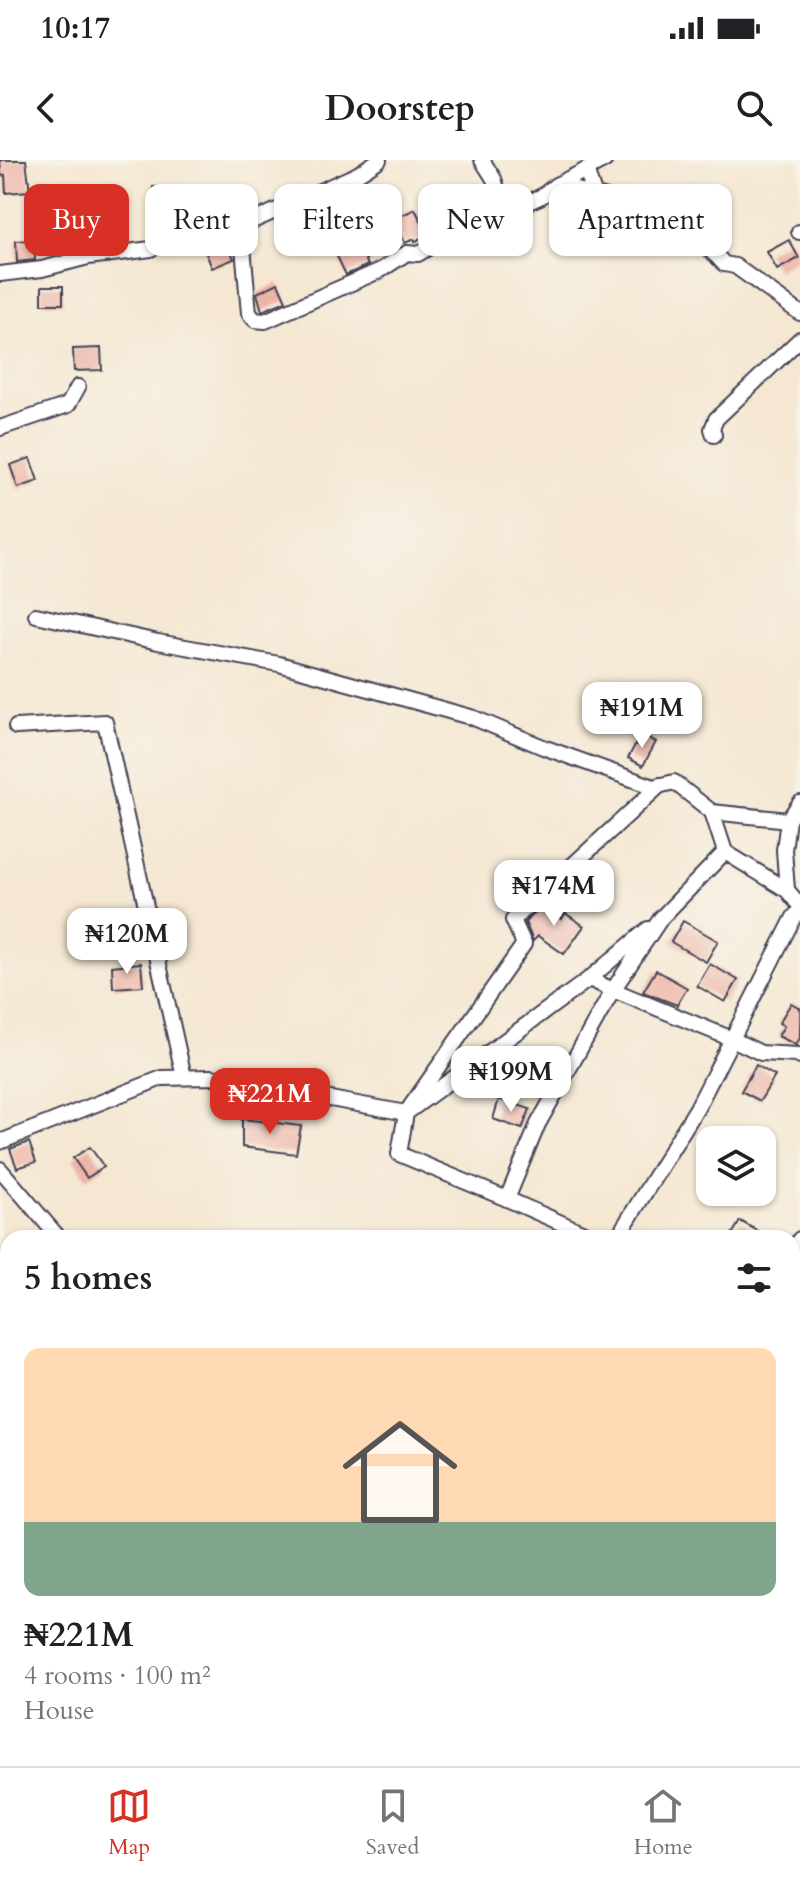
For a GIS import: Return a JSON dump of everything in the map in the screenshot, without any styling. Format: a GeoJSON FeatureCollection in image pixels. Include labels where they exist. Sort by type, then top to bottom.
{"type":"FeatureCollection","features":[{"type":"Feature","properties":{"kind":"street"},"geometry":{"type":"LineString","coordinates":[[258,218],[356,175],[379,160]]}},
{"type":"Feature","properties":{"kind":"street"},"geometry":{"type":"LineString","coordinates":[[482,160],[496,184]]}},
{"type":"Feature","properties":{"kind":"street"},"geometry":{"type":"LineString","coordinates":[[558,184],[605,160]]}},
{"type":"Feature","properties":{"kind":"street"},"geometry":{"type":"LineString","coordinates":[[586,170],[591,184]]}},
{"type":"Feature","properties":{"kind":"street"},"geometry":{"type":"LineString","coordinates":[[0,274],[145,250]]}},
{"type":"Feature","properties":{"kind":"street"},"geometry":{"type":"LineString","coordinates":[[244,256],[249,313],[255,320],[265,321],[381,270],[407,253],[418,254]]}},
{"type":"Feature","properties":{"kind":"street"},"geometry":{"type":"LineString","coordinates":[[718,256],[724,264],[735,266],[800,313]]}},
{"type":"Feature","properties":{"kind":"street"},"geometry":{"type":"LineString","coordinates":[[714,435],[712,429],[716,419],[800,339]]}},
{"type":"Feature","properties":{"kind":"street"},"geometry":{"type":"LineString","coordinates":[[0,428],[68,405],[78,387]]}},
{"type":"Feature","properties":{"kind":"street"},"geometry":{"type":"LineString","coordinates":[[36,615],[279,664],[474,718],[654,787],[674,782],[712,812],[788,820]]}},
{"type":"Feature","properties":{"kind":"street"},"geometry":{"type":"LineString","coordinates":[[16,727],[105,722],[184,1077]]}},
{"type":"Feature","properties":{"kind":"street"},"geometry":{"type":"LineString","coordinates":[[577,1230],[399,1154],[406,1113],[524,944],[513,920],[660,785]]}},
{"type":"Feature","properties":{"kind":"street"},"geometry":{"type":"LineString","coordinates":[[787,890],[784,850],[788,820],[800,803]]}},
{"type":"Feature","properties":{"kind":"street"},"geometry":{"type":"LineString","coordinates":[[622,1230],[697,1108],[800,908],[787,890],[725,852],[712,812]]}},
{"type":"Feature","properties":{"kind":"street"},"geometry":{"type":"LineString","coordinates":[[0,1142],[162,1078],[212,1077],[406,1113],[589,979],[661,918],[725,852]]}},
{"type":"Feature","properties":{"kind":"street"},"geometry":{"type":"LineString","coordinates":[[507,1199],[538,1124],[613,990],[661,918]]}},
{"type":"Feature","properties":{"kind":"street"},"geometry":{"type":"LineString","coordinates":[[589,979],[761,1053],[800,1057]]}},
{"type":"Feature","properties":{"kind":"street"},"geometry":{"type":"LineString","coordinates":[[0,1169],[52,1230]]}},
{"type":"Feature","properties":{"kind":"building"},"geometry":{"type":"Polygon","coordinates":[[[0,160],[26,160],[29,184],[24,184],[24,192],[6,193],[5,175],[1,176],[0,160]]]}},
{"type":"Feature","properties":{"kind":"building"},"geometry":{"type":"Polygon","coordinates":[[[415,209],[418,215],[418,240],[415,242],[414,239],[405,243],[402,215],[415,209]]]}},
{"type":"Feature","properties":{"kind":"building"},"geometry":{"type":"Polygon","coordinates":[[[789,240],[799,258],[777,270],[767,252],[789,240]]]}},
{"type":"Feature","properties":{"kind":"building"},"geometry":{"type":"Polygon","coordinates":[[[16,241],[24,241],[24,256],[35,256],[35,260],[17,262],[16,241]]]}},
{"type":"Feature","properties":{"kind":"building"},"geometry":{"type":"Polygon","coordinates":[[[207,256],[233,256],[234,259],[212,268],[207,256]]]}},
{"type":"Feature","properties":{"kind":"building"},"geometry":{"type":"Polygon","coordinates":[[[337,256],[372,256],[365,259],[368,265],[346,275],[337,256]]]}},
{"type":"Feature","properties":{"kind":"building"},"geometry":{"type":"Polygon","coordinates":[[[278,283],[286,301],[262,311],[257,293],[278,283]]]}},
{"type":"Feature","properties":{"kind":"building"},"geometry":{"type":"Polygon","coordinates":[[[42,286],[63,286],[63,304],[42,304],[42,286]]]}},
{"type":"Feature","properties":{"kind":"building"},"geometry":{"type":"Polygon","coordinates":[[[101,348],[102,370],[74,371],[73,349],[101,348]]]}},
{"type":"Feature","properties":{"kind":"building"},"geometry":{"type":"Polygon","coordinates":[[[30,458],[38,481],[18,488],[10,465],[30,458]]]}},
{"type":"Feature","properties":{"kind":"building"},"geometry":{"type":"Polygon","coordinates":[[[641,734],[656,742],[643,766],[628,758],[641,734]]]}},
{"type":"Feature","properties":{"kind":"building"},"geometry":{"type":"Polygon","coordinates":[[[546,904],[562,919],[565,913],[584,926],[564,954],[538,936],[533,941],[525,922],[546,904]]]}},
{"type":"Feature","properties":{"kind":"building"},"geometry":{"type":"Polygon","coordinates":[[[683,921],[718,941],[706,962],[671,942],[683,921]]]}},
{"type":"Feature","properties":{"kind":"building"},"geometry":{"type":"Polygon","coordinates":[[[141,963],[143,986],[113,988],[112,966],[141,963]]]}},
{"type":"Feature","properties":{"kind":"building"},"geometry":{"type":"Polygon","coordinates":[[[710,964],[738,980],[725,1002],[697,986],[710,964]]]}},
{"type":"Feature","properties":{"kind":"building"},"geometry":{"type":"Polygon","coordinates":[[[656,970],[687,988],[677,1005],[643,992],[656,970]]]}},
{"type":"Feature","properties":{"kind":"building"},"geometry":{"type":"Polygon","coordinates":[[[791,1003],[800,1008],[800,1038],[796,1045],[778,1036],[784,1026],[779,1023],[791,1003]]]}},
{"type":"Feature","properties":{"kind":"building"},"geometry":{"type":"Polygon","coordinates":[[[756,1065],[775,1076],[760,1101],[741,1091],[756,1065]]]}},
{"type":"Feature","properties":{"kind":"building"},"geometry":{"type":"Polygon","coordinates":[[[499,1099],[530,1109],[522,1129],[493,1119],[499,1099]]]}},
{"type":"Feature","properties":{"kind":"building"},"geometry":{"type":"Polygon","coordinates":[[[242,1119],[301,1126],[296,1154],[242,1147],[242,1119]]]}},
{"type":"Feature","properties":{"kind":"building"},"geometry":{"type":"Polygon","coordinates":[[[29,1142],[36,1162],[17,1168],[10,1149],[29,1142]]]}},
{"type":"Feature","properties":{"kind":"building"},"geometry":{"type":"Polygon","coordinates":[[[90,1147],[104,1167],[87,1178],[73,1158],[90,1147]]]}},
{"type":"Feature","properties":{"kind":"building"},"geometry":{"type":"Polygon","coordinates":[[[740,1221],[756,1230],[735,1230],[740,1221]]]}}]}
